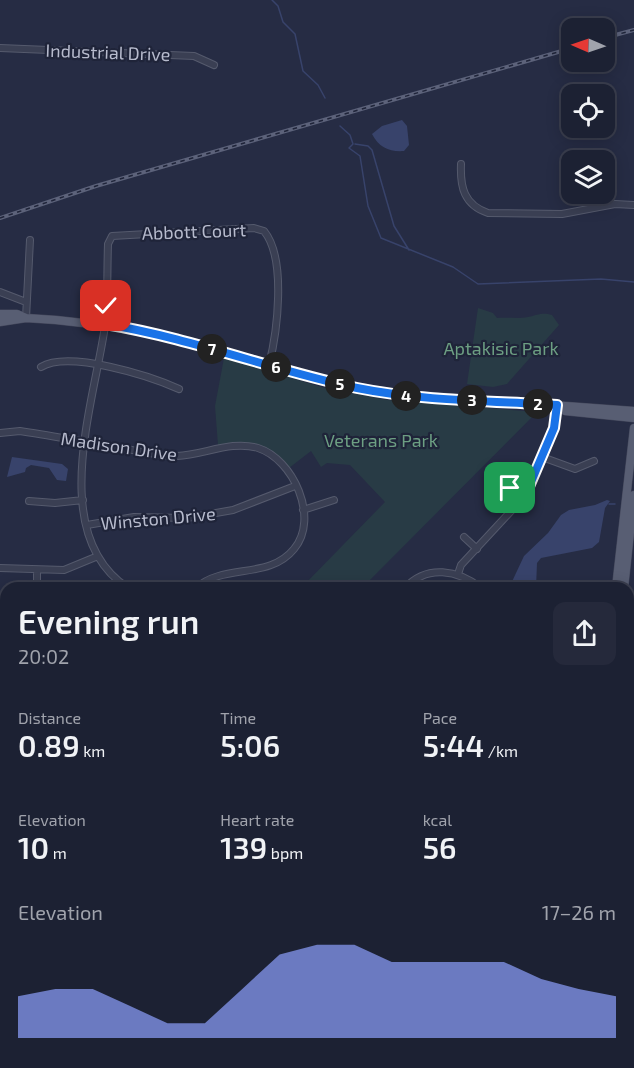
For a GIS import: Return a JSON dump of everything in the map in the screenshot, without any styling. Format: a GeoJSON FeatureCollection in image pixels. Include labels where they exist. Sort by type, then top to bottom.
{"type":"FeatureCollection","features":[{"type":"Feature","properties":{"kind":"main road"},"geometry":{"type":"LineString","coordinates":[[0,314],[17,314],[26,318]]}},
{"type":"Feature","properties":{"kind":"main road"},"geometry":{"type":"LineString","coordinates":[[0,322],[26,318],[105,324],[172,337],[327,381],[386,393],[634,411]]}},
{"type":"Feature","properties":{"kind":"main road"},"geometry":{"type":"LineString","coordinates":[[557,405],[565,411],[634,418]]}},
{"type":"Feature","properties":{"kind":"main road"},"geometry":{"type":"LineString","coordinates":[[617,582],[634,428]]}},
{"type":"Feature","properties":{"kind":"main road"},"geometry":{"type":"LineString","coordinates":[[625,582],[634,495]]}},
{"type":"Feature","properties":{"kind":"street","name":"Industrial Drive"},"geometry":{"type":"LineString","coordinates":[[0,48],[194,56],[214,65]]}},
{"type":"Feature","properties":{"kind":"street"},"geometry":{"type":"LineString","coordinates":[[461,164],[462,186],[466,199],[479,210],[488,213],[562,214],[615,204],[634,205]]}},
{"type":"Feature","properties":{"kind":"street","name":"Abbott Court"},"geometry":{"type":"LineString","coordinates":[[105,324],[108,244],[112,236],[260,229],[268,238],[278,285],[277,329],[269,365]]}},
{"type":"Feature","properties":{"kind":"street"},"geometry":{"type":"LineString","coordinates":[[26,318],[30,240]]}},
{"type":"Feature","properties":{"kind":"street"},"geometry":{"type":"LineString","coordinates":[[0,292],[26,302]]}},
{"type":"Feature","properties":{"kind":"street"},"geometry":{"type":"LineString","coordinates":[[105,324],[80,481],[87,525],[98,556],[108,572],[120,582]]}},
{"type":"Feature","properties":{"kind":"street"},"geometry":{"type":"LineString","coordinates":[[41,367],[52,361],[98,366],[149,376],[179,389]]}},
{"type":"Feature","properties":{"kind":"street"},"geometry":{"type":"LineString","coordinates":[[458,574],[461,565],[525,496],[554,428],[557,405]]}},
{"type":"Feature","properties":{"kind":"street","name":"Madison Drive"},"geometry":{"type":"LineString","coordinates":[[0,433],[20,431],[176,456],[237,446],[256,447],[282,462],[295,486],[303,510],[302,536],[295,549],[283,560],[270,567],[211,578],[205,582]]}},
{"type":"Feature","properties":{"kind":"street"},"geometry":{"type":"LineString","coordinates":[[542,457],[575,469],[594,461]]}},
{"type":"Feature","properties":{"kind":"street","name":"Winston Drive"},"geometry":{"type":"LineString","coordinates":[[87,525],[134,517],[187,518],[222,512],[253,504],[295,486]]}},
{"type":"Feature","properties":{"kind":"street"},"geometry":{"type":"LineString","coordinates":[[510,488],[525,496]]}},
{"type":"Feature","properties":{"kind":"street"},"geometry":{"type":"LineString","coordinates":[[29,501],[55,503],[83,500]]}},
{"type":"Feature","properties":{"kind":"street"},"geometry":{"type":"LineString","coordinates":[[303,510],[334,500]]}},
{"type":"Feature","properties":{"kind":"street"},"geometry":{"type":"LineString","coordinates":[[464,537],[477,549]]}},
{"type":"Feature","properties":{"kind":"street"},"geometry":{"type":"LineString","coordinates":[[0,568],[38,570],[72,568],[98,556]]}},
{"type":"Feature","properties":{"kind":"street"},"geometry":{"type":"LineString","coordinates":[[37,582],[38,570]]}},
{"type":"Feature","properties":{"kind":"street"},"geometry":{"type":"LineString","coordinates":[[413,582],[422,575],[447,572],[458,574],[471,582]]}},
{"type":"Feature","properties":{"kind":"green space","name":"Aptakisic Park"},"geometry":{"type":"Polygon","coordinates":[[[478,308],[493,313],[497,318],[524,318],[549,314],[559,325],[507,384],[493,387],[467,384],[478,308]]]}},
{"type":"Feature","properties":{"kind":"green space","name":"Veterans Park"},"geometry":{"type":"Polygon","coordinates":[[[224,358],[325,388],[388,400],[537,412],[368,582],[307,582],[385,502],[350,465],[327,463],[321,467],[311,451],[289,468],[274,454],[257,446],[218,445],[215,406],[224,358]]]}},
{"type":"Feature","properties":{"kind":"water"},"geometry":{"type":"Polygon","coordinates":[[[402,120],[407,126],[409,145],[404,151],[394,151],[378,143],[372,134],[382,126],[402,120]]]}},
{"type":"Feature","properties":{"kind":"water"},"geometry":{"type":"Polygon","coordinates":[[[12,457],[62,464],[68,469],[66,481],[57,480],[49,468],[31,465],[26,468],[25,472],[7,477],[12,457]]]}},
{"type":"Feature","properties":{"kind":"water"},"geometry":{"type":"Polygon","coordinates":[[[610,501],[605,508],[599,542],[592,548],[541,558],[537,563],[536,582],[512,582],[524,556],[548,533],[561,515],[569,510],[610,501]]]}},
{"type":"Feature","properties":{"kind":"waterway"},"geometry":{"type":"LineString","coordinates":[[272,0],[278,6],[283,22],[295,34],[303,71],[318,85],[325,98]]}},
{"type":"Feature","properties":{"kind":"waterway"},"geometry":{"type":"LineString","coordinates":[[340,126],[350,135],[353,144],[349,148],[360,156],[368,206],[381,238],[453,267],[478,284],[601,279],[634,282]]}},
{"type":"Feature","properties":{"kind":"waterway"},"geometry":{"type":"LineString","coordinates":[[355,144],[368,146],[372,150],[394,226],[409,250]]}},
{"type":"Feature","properties":{"kind":"waterway"},"geometry":{"type":"LineString","coordinates":[[609,504],[615,504]]}},
{"type":"Feature","properties":{"kind":"railway"},"geometry":{"type":"LineString","coordinates":[[615,35],[634,30]]}},
{"type":"Feature","properties":{"kind":"railway"},"geometry":{"type":"LineString","coordinates":[[0,218],[96,186],[561,51]]}},
{"type":"Feature","properties":{"kind":"route"},"geometry":{"type":"LineString","coordinates":[[106,306],[105,324],[172,337],[327,381],[411,396],[557,405],[554,428],[531,486],[525,496],[510,488]]}}]}
